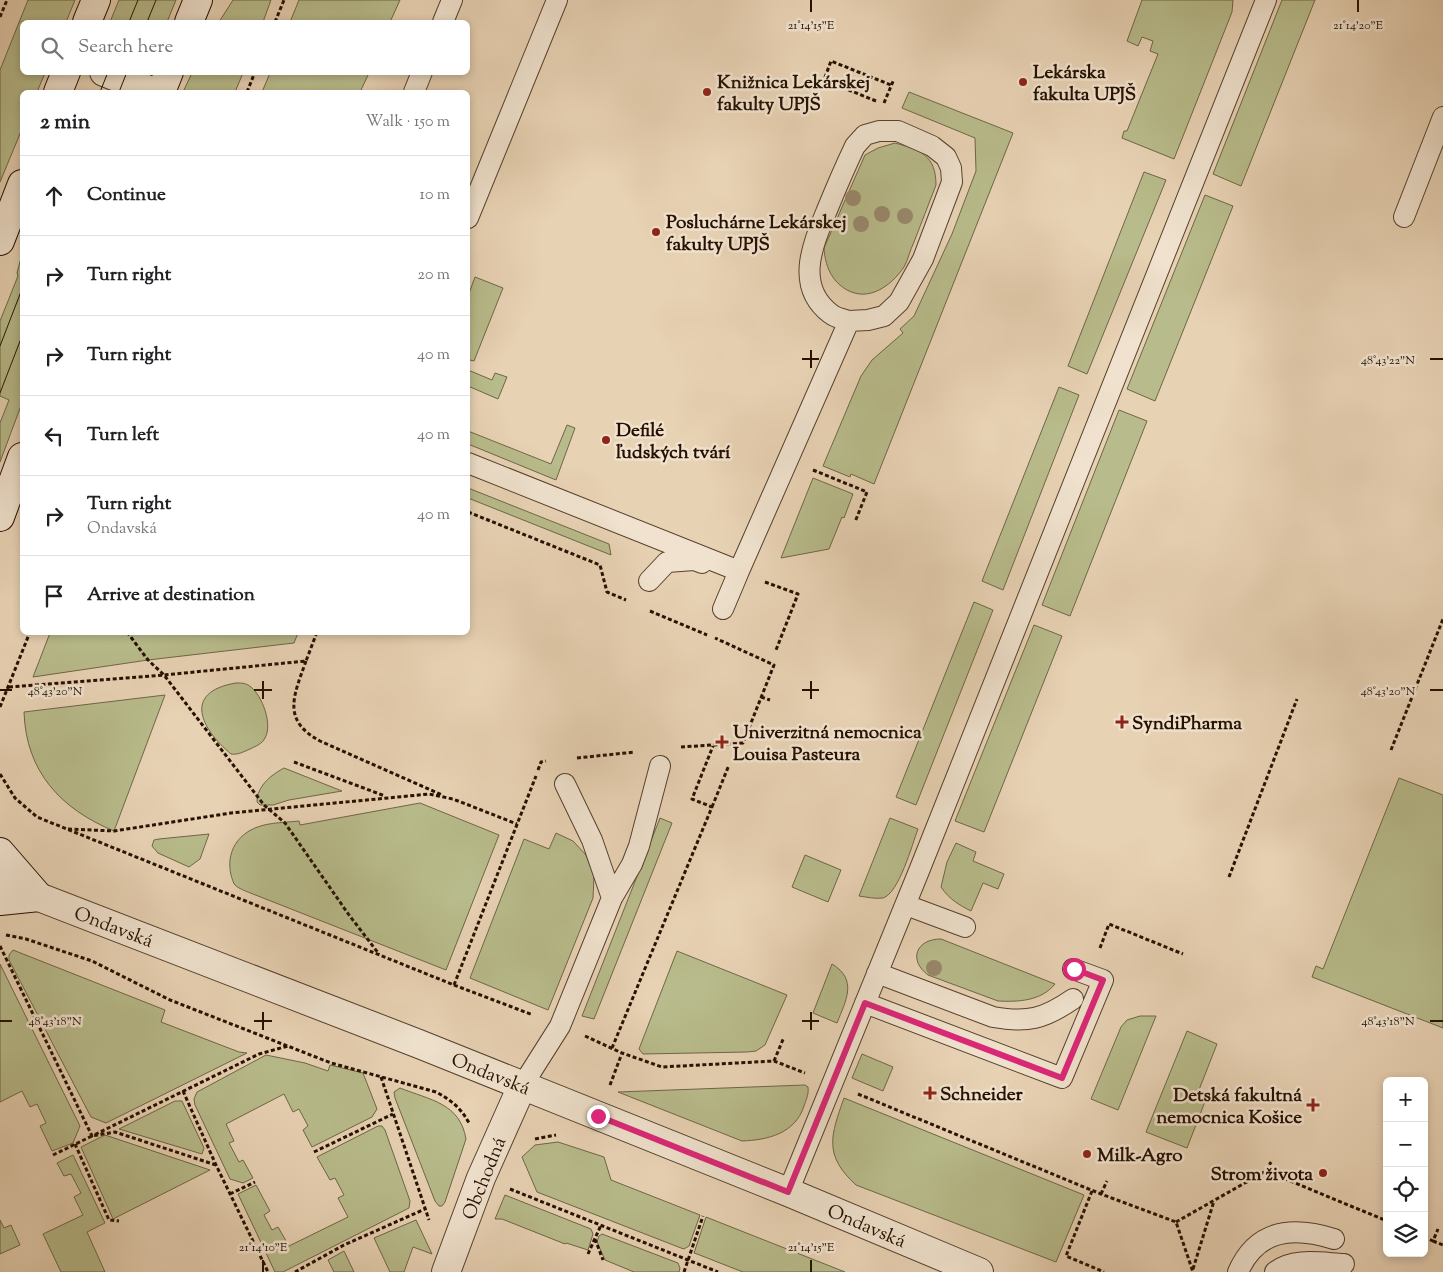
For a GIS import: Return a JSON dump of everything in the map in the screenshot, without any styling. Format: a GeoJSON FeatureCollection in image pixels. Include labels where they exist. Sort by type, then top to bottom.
{"type":"FeatureCollection","features":[{"type":"Feature","properties":{"kind":"street"},"geometry":{"type":"LineString","coordinates":[[88,20],[96,0]]}},
{"type":"Feature","properties":{"kind":"street"},"geometry":{"type":"LineString","coordinates":[[190,20],[198,0]]}},
{"type":"Feature","properties":{"kind":"street"},"geometry":{"type":"LineString","coordinates":[[59,90],[65,75]]}},
{"type":"Feature","properties":{"kind":"street"},"geometry":{"type":"LineString","coordinates":[[112,75],[149,90]]}},
{"type":"Feature","properties":{"kind":"street"},"geometry":{"type":"LineString","coordinates":[[162,90],[168,75]]}},
{"type":"Feature","properties":{"kind":"street"},"geometry":{"type":"LineString","coordinates":[[0,241],[20,189]]}},
{"type":"Feature","properties":{"kind":"street"},"geometry":{"type":"LineString","coordinates":[[0,517],[20,463]]}},
{"type":"Feature","properties":{"kind":"street"},"geometry":{"type":"LineString","coordinates":[[0,852],[39,897]]}},
{"type":"Feature","properties":{"kind":"street","name":"Ondavská"},"geometry":{"type":"LineString","coordinates":[[0,882],[419,1044],[788,1192],[979,1272]]}},
{"type":"Feature","properties":{"kind":"street"},"geometry":{"type":"LineString","coordinates":[[0,902],[39,897]]}},
{"type":"Feature","properties":{"kind":"street","name":"Obchodná"},"geometry":{"type":"LineString","coordinates":[[446,1272],[481,1178],[522,1086]]}},
{"type":"Feature","properties":{"kind":"lane"},"geometry":{"type":"LineString","coordinates":[[444,20],[452,0]]}},
{"type":"Feature","properties":{"kind":"lane"},"geometry":{"type":"LineString","coordinates":[[470,213],[557,0]]}},
{"type":"Feature","properties":{"kind":"lane"},"geometry":{"type":"LineString","coordinates":[[788,1192],[906,905],[1266,0]]}},
{"type":"Feature","properties":{"kind":"lane"},"geometry":{"type":"LineString","coordinates":[[415,90],[421,75]]}},
{"type":"Feature","properties":{"kind":"lane"},"geometry":{"type":"LineString","coordinates":[[1404,217],[1443,117]]}},
{"type":"Feature","properties":{"kind":"lane"},"geometry":{"type":"LineString","coordinates":[[879,131],[898,131],[924,142],[946,157],[951,168],[952,182],[923,259],[899,302],[884,316],[868,320],[849,321],[832,315],[818,301],[810,284],[809,264],[813,242],[855,146],[865,135],[879,131]]}},
{"type":"Feature","properties":{"kind":"lane"},"geometry":{"type":"LineString","coordinates":[[665,541],[649,581],[667,562],[694,560],[709,566],[721,578],[725,592],[723,609],[849,321]]}},
{"type":"Feature","properties":{"kind":"lane"},"geometry":{"type":"LineString","coordinates":[[470,464],[739,571]]}},
{"type":"Feature","properties":{"kind":"lane"},"geometry":{"type":"LineString","coordinates":[[522,1086],[560,1026],[612,898],[632,864],[639,846],[660,766]]}},
{"type":"Feature","properties":{"kind":"lane"},"geometry":{"type":"LineString","coordinates":[[565,784],[592,840],[612,898]]}},
{"type":"Feature","properties":{"kind":"lane"},"geometry":{"type":"LineString","coordinates":[[906,905],[965,927]]}},
{"type":"Feature","properties":{"kind":"lane"},"geometry":{"type":"LineString","coordinates":[[865,1003],[1062,1078],[1103,980],[1081,972]]}},
{"type":"Feature","properties":{"kind":"lane"},"geometry":{"type":"LineString","coordinates":[[877,973],[993,1017],[1006,1019],[1041,1017],[1051,1014],[1074,999]]}},
{"type":"Feature","properties":{"kind":"lane"},"geometry":{"type":"LineString","coordinates":[[1238,1272],[1247,1254],[1255,1246],[1274,1235],[1286,1232],[1311,1232],[1334,1239]]}},
{"type":"Feature","properties":{"kind":"lane"},"geometry":{"type":"LineString","coordinates":[[1275,1272],[1292,1264],[1308,1262],[1344,1264]]}},
{"type":"Feature","properties":{"kind":"path"},"geometry":{"type":"LineString","coordinates":[[0,17],[7,0]]}},
{"type":"Feature","properties":{"kind":"path"},"geometry":{"type":"LineString","coordinates":[[276,20],[284,0]]}},
{"type":"Feature","properties":{"kind":"path"},"geometry":{"type":"LineString","coordinates":[[891,85],[832,61],[824,80],[884,103],[894,79]]}},
{"type":"Feature","properties":{"kind":"path"},"geometry":{"type":"LineString","coordinates":[[248,90],[254,75]]}},
{"type":"Feature","properties":{"kind":"path"},"geometry":{"type":"LineString","coordinates":[[787,460],[866,492],[855,522]]}},
{"type":"Feature","properties":{"kind":"path"},"geometry":{"type":"LineString","coordinates":[[470,513],[600,565],[607,592],[633,603]]}},
{"type":"Feature","properties":{"kind":"path"},"geometry":{"type":"LineString","coordinates":[[739,571],[798,594],[776,650]]}},
{"type":"Feature","properties":{"kind":"path"},"geometry":{"type":"LineString","coordinates":[[642,607],[774,665],[743,743],[676,748]]}},
{"type":"Feature","properties":{"kind":"path"},"geometry":{"type":"LineString","coordinates":[[1391,750],[1443,620]]}},
{"type":"Feature","properties":{"kind":"path"},"geometry":{"type":"LineString","coordinates":[[0,707],[29,635]]}},
{"type":"Feature","properties":{"kind":"path"},"geometry":{"type":"LineString","coordinates":[[129,635],[148,660],[164,675],[268,809],[285,822],[349,916],[380,955]]}},
{"type":"Feature","properties":{"kind":"path"},"geometry":{"type":"LineString","coordinates":[[316,635],[294,702],[294,712],[304,731],[320,741],[453,799],[517,824]]}},
{"type":"Feature","properties":{"kind":"path"},"geometry":{"type":"LineString","coordinates":[[9,687],[164,675],[306,661]]}},
{"type":"Feature","properties":{"kind":"path"},"geometry":{"type":"LineString","coordinates":[[761,697],[770,700]]}},
{"type":"Feature","properties":{"kind":"path"},"geometry":{"type":"LineString","coordinates":[[1229,877],[1297,699]]}},
{"type":"Feature","properties":{"kind":"path"},"geometry":{"type":"LineString","coordinates":[[712,807],[692,799],[713,746]]}},
{"type":"Feature","properties":{"kind":"path"},"geometry":{"type":"LineString","coordinates":[[570,759],[638,752]]}},
{"type":"Feature","properties":{"kind":"path"},"geometry":{"type":"LineString","coordinates":[[454,984],[541,762],[551,761]]}},
{"type":"Feature","properties":{"kind":"path"},"geometry":{"type":"LineString","coordinates":[[294,762],[388,798]]}},
{"type":"Feature","properties":{"kind":"path"},"geometry":{"type":"LineString","coordinates":[[612,1048],[729,765]]}},
{"type":"Feature","properties":{"kind":"path"},"geometry":{"type":"LineString","coordinates":[[0,774],[15,798],[37,817],[612,1048],[662,1067],[774,1061],[1092,1191],[1176,1222]]}},
{"type":"Feature","properties":{"kind":"path"},"geometry":{"type":"LineString","coordinates":[[65,828],[114,832],[231,813],[268,809],[429,794],[453,799]]}},
{"type":"Feature","properties":{"kind":"path"},"geometry":{"type":"LineString","coordinates":[[1081,972],[1109,924],[1183,954]]}},
{"type":"Feature","properties":{"kind":"path"},"geometry":{"type":"LineString","coordinates":[[0,934],[26,939],[92,961],[170,1000],[288,1046],[259,1054],[54,1155]]}},
{"type":"Feature","properties":{"kind":"path"},"geometry":{"type":"LineString","coordinates":[[0,946],[92,1136]]}},
{"type":"Feature","properties":{"kind":"path"},"geometry":{"type":"LineString","coordinates":[[774,1061],[784,1037]]}},
{"type":"Feature","properties":{"kind":"path"},"geometry":{"type":"LineString","coordinates":[[381,1076],[432,1225]]}},
{"type":"Feature","properties":{"kind":"path"},"geometry":{"type":"LineString","coordinates":[[183,1091],[216,1165],[268,1272]]}},
{"type":"Feature","properties":{"kind":"path"},"geometry":{"type":"LineString","coordinates":[[314,1152],[393,1114]]}},
{"type":"Feature","properties":{"kind":"path"},"geometry":{"type":"LineString","coordinates":[[92,1136],[115,1132],[216,1165]]}},
{"type":"Feature","properties":{"kind":"path"},"geometry":{"type":"LineString","coordinates":[[532,1142],[537,1138],[559,1134]]}},
{"type":"Feature","properties":{"kind":"path"},"geometry":{"type":"LineString","coordinates":[[75,1144],[109,1220],[119,1221]]}},
{"type":"Feature","properties":{"kind":"path"},"geometry":{"type":"LineString","coordinates":[[1176,1222],[1266,1171],[1271,1162]]}},
{"type":"Feature","properties":{"kind":"path"},"geometry":{"type":"LineString","coordinates":[[1266,1171],[1383,1219]]}},
{"type":"Feature","properties":{"kind":"path"},"geometry":{"type":"LineString","coordinates":[[1101,1194],[1107,1180]]}},
{"type":"Feature","properties":{"kind":"path"},"geometry":{"type":"LineString","coordinates":[[230,1194],[255,1182]]}},
{"type":"Feature","properties":{"kind":"path"},"geometry":{"type":"LineString","coordinates":[[1092,1191],[1066,1256],[1104,1272]]}},
{"type":"Feature","properties":{"kind":"path"},"geometry":{"type":"LineString","coordinates":[[1193,1271],[1214,1200]]}},
{"type":"Feature","properties":{"kind":"path"},"geometry":{"type":"LineString","coordinates":[[295,1272],[344,1245],[425,1209]]}},
{"type":"Feature","properties":{"kind":"path"},"geometry":{"type":"LineString","coordinates":[[684,1272],[703,1216]]}},
{"type":"Feature","properties":{"kind":"path"},"geometry":{"type":"LineString","coordinates":[[1176,1222],[1193,1271]]}},
{"type":"Feature","properties":{"kind":"path"},"geometry":{"type":"LineString","coordinates":[[588,1254],[600,1225]]}},
{"type":"Feature","properties":{"kind":"path"},"geometry":{"type":"LineString","coordinates":[[1433,1241],[1438,1229]]}},
{"type":"Feature","properties":{"kind":"path"},"geometry":{"type":"LineString","coordinates":[[595,1239],[603,1260]]}},
{"type":"Feature","properties":{"kind":"path"},"geometry":{"type":"LineString","coordinates":[[1428,1239],[1443,1245]]}},
{"type":"Feature","properties":{"kind":"green space"},"geometry":{"type":"Polygon","coordinates":[[[28,0],[75,0],[67,20],[20,20],[28,0]]]}},
{"type":"Feature","properties":{"kind":"green space"},"geometry":{"type":"Polygon","coordinates":[[[119,0],[176,0],[168,20],[111,20],[119,0]]]}},
{"type":"Feature","properties":{"kind":"green space"},"geometry":{"type":"Polygon","coordinates":[[[233,0],[271,0],[264,20],[220,20],[233,0]]]}},
{"type":"Feature","properties":{"kind":"green space"},"geometry":{"type":"Polygon","coordinates":[[[299,0],[400,0],[391,20],[291,20],[299,0]]]}},
{"type":"Feature","properties":{"kind":"green space"},"geometry":{"type":"Polygon","coordinates":[[[1142,0],[1233,0],[1232,12],[1174,159],[1122,138],[1124,131],[1127,131],[1158,54],[1150,51],[1153,41],[1142,37],[1138,46],[1127,41],[1142,0]]]}},
{"type":"Feature","properties":{"kind":"green space"},"geometry":{"type":"Polygon","coordinates":[[[1282,0],[1315,0],[1241,186],[1213,174],[1282,0]]]}},
{"type":"Feature","properties":{"kind":"green space"},"geometry":{"type":"Polygon","coordinates":[[[20,20],[20,75],[44,75],[38,90],[20,90],[20,134],[0,182],[0,70],[20,20]]]}},
{"type":"Feature","properties":{"kind":"green space"},"geometry":{"type":"Polygon","coordinates":[[[191,75],[242,75],[236,90],[184,90],[191,75]]]}},
{"type":"Feature","properties":{"kind":"green space"},"geometry":{"type":"Polygon","coordinates":[[[269,75],[368,75],[361,90],[263,90],[269,75]]]}},
{"type":"Feature","properties":{"kind":"green space"},"geometry":{"type":"Polygon","coordinates":[[[909,92],[1013,133],[874,484],[851,474],[850,477],[823,466],[861,376],[872,360],[903,333],[900,329],[914,316],[952,234],[976,171],[975,138],[902,108],[909,92]]]}},
{"type":"Feature","properties":{"kind":"green space"},"geometry":{"type":"Polygon","coordinates":[[[895,143],[912,148],[930,161],[936,185],[907,261],[899,274],[879,290],[863,294],[855,293],[841,286],[833,277],[827,266],[824,248],[865,155],[878,148],[895,143]]]}},
{"type":"Feature","properties":{"kind":"green space"},"geometry":{"type":"Polygon","coordinates":[[[1144,172],[1166,180],[1087,374],[1068,366],[1144,172]]]}},
{"type":"Feature","properties":{"kind":"green space"},"geometry":{"type":"Polygon","coordinates":[[[1205,195],[1233,206],[1155,401],[1127,389],[1205,195]]]}},
{"type":"Feature","properties":{"kind":"green space"},"geometry":{"type":"Polygon","coordinates":[[[20,262],[20,408],[0,462],[0,423],[9,400],[0,396],[0,321],[18,276],[20,262]]]}},
{"type":"Feature","properties":{"kind":"green space"},"geometry":{"type":"Polygon","coordinates":[[[475,277],[503,288],[474,361],[470,360],[470,291],[475,277]]]}},
{"type":"Feature","properties":{"kind":"green space"},"geometry":{"type":"Polygon","coordinates":[[[470,371],[492,380],[495,373],[507,377],[498,399],[470,387],[470,371]]]}},
{"type":"Feature","properties":{"kind":"green space"},"geometry":{"type":"Polygon","coordinates":[[[1059,387],[1079,395],[1003,590],[982,581],[1059,387]]]}},
{"type":"Feature","properties":{"kind":"green space"},"geometry":{"type":"Polygon","coordinates":[[[1119,410],[1147,421],[1070,616],[1042,605],[1119,410]]]}},
{"type":"Feature","properties":{"kind":"green space"},"geometry":{"type":"Polygon","coordinates":[[[567,425],[575,428],[556,480],[470,445],[470,432],[551,464],[567,425]]]}},
{"type":"Feature","properties":{"kind":"green space"},"geometry":{"type":"Polygon","coordinates":[[[813,478],[853,494],[844,518],[842,517],[829,549],[781,558],[813,478]]]}},
{"type":"Feature","properties":{"kind":"green space"},"geometry":{"type":"Polygon","coordinates":[[[470,489],[609,544],[611,555],[470,499],[470,489]]]}},
{"type":"Feature","properties":{"kind":"green space"},"geometry":{"type":"Polygon","coordinates":[[[974,602],[993,610],[916,805],[896,797],[974,602]]]}},
{"type":"Feature","properties":{"kind":"green space"},"geometry":{"type":"Polygon","coordinates":[[[1034,625],[1062,636],[984,832],[955,821],[1034,625]]]}},
{"type":"Feature","properties":{"kind":"green space"},"geometry":{"type":"Polygon","coordinates":[[[49,635],[297,635],[294,643],[148,660],[33,677],[49,635]]]}},
{"type":"Feature","properties":{"kind":"green space"},"geometry":{"type":"Polygon","coordinates":[[[236,683],[247,685],[255,691],[262,703],[268,725],[265,738],[261,743],[238,754],[231,754],[212,734],[205,723],[202,712],[203,703],[208,694],[219,688],[236,683]]]}},
{"type":"Feature","properties":{"kind":"green space"},"geometry":{"type":"Polygon","coordinates":[[[165,695],[114,831],[78,812],[50,786],[39,770],[31,753],[26,733],[24,712],[165,695]]]}},
{"type":"Feature","properties":{"kind":"green space"},"geometry":{"type":"Polygon","coordinates":[[[284,768],[342,791],[289,800],[273,805],[260,805],[257,802],[262,786],[274,774],[284,768]]]}},
{"type":"Feature","properties":{"kind":"green space"},"geometry":{"type":"Polygon","coordinates":[[[1399,778],[1443,795],[1443,1028],[1312,977],[1316,966],[1323,969],[1399,778]]]}},
{"type":"Feature","properties":{"kind":"green space"},"geometry":{"type":"Polygon","coordinates":[[[420,803],[499,835],[446,970],[246,891],[233,882],[230,868],[232,850],[243,835],[255,828],[273,823],[299,821],[300,825],[420,803]]]}},
{"type":"Feature","properties":{"kind":"green space"},"geometry":{"type":"Polygon","coordinates":[[[660,818],[672,823],[594,1019],[582,1016],[660,818]]]}},
{"type":"Feature","properties":{"kind":"green space"},"geometry":{"type":"Polygon","coordinates":[[[890,818],[918,829],[904,868],[894,887],[883,898],[859,896],[890,818]]]}},
{"type":"Feature","properties":{"kind":"green space"},"geometry":{"type":"Polygon","coordinates":[[[556,833],[573,841],[586,855],[594,875],[593,898],[548,1010],[470,978],[524,839],[549,849],[556,833]]]}},
{"type":"Feature","properties":{"kind":"green space"},"geometry":{"type":"Polygon","coordinates":[[[209,834],[200,859],[189,867],[158,853],[152,846],[154,840],[209,834]]]}},
{"type":"Feature","properties":{"kind":"green space"},"geometry":{"type":"Polygon","coordinates":[[[956,843],[976,852],[973,861],[1004,874],[998,889],[983,883],[971,911],[947,895],[941,887],[947,862],[956,843]]]}},
{"type":"Feature","properties":{"kind":"green space"},"geometry":{"type":"Polygon","coordinates":[[[805,855],[841,870],[828,902],[792,887],[805,855]]]}},
{"type":"Feature","properties":{"kind":"green space"},"geometry":{"type":"Polygon","coordinates":[[[941,939],[1055,984],[1049,990],[1036,997],[1022,1001],[998,1001],[928,975],[918,963],[918,951],[926,943],[941,939]]]}},
{"type":"Feature","properties":{"kind":"green space"},"geometry":{"type":"Polygon","coordinates":[[[13,950],[165,1010],[161,1022],[239,1052],[247,1053],[106,1123],[91,1117],[9,960],[9,955],[13,950]]]}},
{"type":"Feature","properties":{"kind":"green space"},"geometry":{"type":"Polygon","coordinates":[[[677,951],[787,995],[765,1045],[756,1051],[747,1052],[643,1054],[639,1049],[677,951]]]}},
{"type":"Feature","properties":{"kind":"green space"},"geometry":{"type":"Polygon","coordinates":[[[0,964],[80,1126],[73,1143],[52,1151],[40,1126],[46,1123],[37,1104],[30,1107],[22,1091],[0,1102],[0,964]]]}},
{"type":"Feature","properties":{"kind":"green space"},"geometry":{"type":"Polygon","coordinates":[[[832,964],[845,977],[848,991],[837,1023],[813,1013],[832,964]]]}},
{"type":"Feature","properties":{"kind":"green space"},"geometry":{"type":"Polygon","coordinates":[[[1140,1016],[1156,1016],[1118,1110],[1091,1099],[1121,1027],[1127,1020],[1140,1016]]]}},
{"type":"Feature","properties":{"kind":"green space"},"geometry":{"type":"Polygon","coordinates":[[[1187,1031],[1217,1044],[1197,1095],[1206,1099],[1187,1148],[1146,1132],[1187,1031]]]}},
{"type":"Feature","properties":{"kind":"green space"},"geometry":{"type":"Polygon","coordinates":[[[862,1054],[893,1067],[883,1091],[852,1078],[862,1054]]]}},
{"type":"Feature","properties":{"kind":"green space"},"geometry":{"type":"Polygon","coordinates":[[[266,1055],[305,1063],[328,1071],[330,1065],[363,1073],[377,1109],[372,1117],[312,1147],[303,1130],[308,1126],[299,1109],[293,1112],[284,1094],[226,1124],[234,1141],[229,1143],[239,1162],[243,1160],[253,1178],[243,1183],[230,1179],[195,1105],[194,1099],[197,1092],[266,1055]]]}},
{"type":"Feature","properties":{"kind":"green space"},"geometry":{"type":"Polygon","coordinates":[[[805,1085],[808,1087],[807,1097],[800,1116],[794,1123],[779,1134],[761,1139],[742,1141],[618,1092],[805,1085]]]}},
{"type":"Feature","properties":{"kind":"green space"},"geometry":{"type":"Polygon","coordinates":[[[400,1088],[442,1104],[450,1110],[463,1127],[466,1139],[442,1206],[439,1206],[435,1201],[395,1098],[394,1092],[400,1088]]]}},
{"type":"Feature","properties":{"kind":"green space"},"geometry":{"type":"Polygon","coordinates":[[[844,1098],[1084,1195],[1056,1262],[856,1185],[845,1174],[834,1154],[833,1134],[844,1098]]]}},
{"type":"Feature","properties":{"kind":"green space"},"geometry":{"type":"Polygon","coordinates":[[[175,1101],[182,1101],[204,1148],[202,1154],[119,1129],[175,1101]]]}},
{"type":"Feature","properties":{"kind":"green space"},"geometry":{"type":"Polygon","coordinates":[[[378,1126],[382,1126],[385,1130],[410,1201],[409,1208],[283,1272],[275,1272],[238,1194],[256,1185],[270,1211],[264,1215],[272,1230],[278,1227],[289,1246],[348,1217],[338,1198],[344,1195],[335,1178],[330,1180],[317,1157],[378,1126]]]}},
{"type":"Feature","properties":{"kind":"green space"},"geometry":{"type":"Polygon","coordinates":[[[105,1135],[210,1170],[113,1219],[81,1147],[105,1135]]]}},
{"type":"Feature","properties":{"kind":"green space"},"geometry":{"type":"Polygon","coordinates":[[[558,1142],[604,1157],[611,1180],[700,1215],[689,1246],[684,1249],[681,1248],[537,1192],[522,1157],[535,1145],[558,1142]]]}},
{"type":"Feature","properties":{"kind":"green space"},"geometry":{"type":"Polygon","coordinates":[[[73,1155],[105,1223],[87,1232],[105,1272],[61,1272],[43,1234],[83,1215],[74,1197],[81,1193],[71,1174],[64,1176],[57,1163],[73,1155]]]}},
{"type":"Feature","properties":{"kind":"green space"},"geometry":{"type":"Polygon","coordinates":[[[505,1195],[591,1229],[593,1234],[588,1250],[565,1244],[502,1219],[495,1219],[505,1195]]]}},
{"type":"Feature","properties":{"kind":"green space"},"geometry":{"type":"Polygon","coordinates":[[[706,1217],[845,1272],[743,1272],[694,1253],[706,1217]]]}},
{"type":"Feature","properties":{"kind":"green space"},"geometry":{"type":"Polygon","coordinates":[[[0,1220],[4,1228],[11,1225],[20,1245],[0,1254],[0,1220]]]}},
{"type":"Feature","properties":{"kind":"green space"},"geometry":{"type":"Polygon","coordinates":[[[416,1220],[432,1254],[413,1247],[404,1272],[390,1272],[374,1238],[416,1220]]]}},
{"type":"Feature","properties":{"kind":"green space"},"geometry":{"type":"Polygon","coordinates":[[[602,1234],[678,1263],[679,1272],[634,1272],[605,1260],[597,1242],[602,1234]]]}},
{"type":"Feature","properties":{"kind":"green space"},"geometry":{"type":"Polygon","coordinates":[[[344,1251],[354,1272],[334,1272],[328,1260],[344,1251]]]}},
{"type":"Feature","properties":{"kind":"tram line"},"geometry":{"type":"LineString","coordinates":[[130,20],[138,0]]}},
{"type":"Feature","properties":{"kind":"tram line"},"geometry":{"type":"LineString","coordinates":[[148,20],[156,0]]}},
{"type":"Feature","properties":{"kind":"tram line"},"geometry":{"type":"LineString","coordinates":[[101,90],[107,75]]}},
{"type":"Feature","properties":{"kind":"tram line"},"geometry":{"type":"LineString","coordinates":[[120,90],[126,75]]}},
{"type":"Feature","properties":{"kind":"tram line"},"geometry":{"type":"LineString","coordinates":[[0,346],[20,294]]}},
{"type":"Feature","properties":{"kind":"tram line"},"geometry":{"type":"LineString","coordinates":[[0,393],[20,341]]}},
{"type":"Feature","properties":{"kind":"place","name":"Lekárska fakulta UPJŠ"},"geometry":{"type":"Point","coordinates":[1023,82]}},
{"type":"Feature","properties":{"kind":"place","name":"Knižnica Lekárskej fakulty UPJŠ"},"geometry":{"type":"Point","coordinates":[707,92]}},
{"type":"Feature","properties":{"kind":"place","name":"Posluchárne Lekárskej fakulty UPJŠ"},"geometry":{"type":"Point","coordinates":[656,232]}},
{"type":"Feature","properties":{"kind":"place","name":"Defilé ľudských tvárí"},"geometry":{"type":"Point","coordinates":[606,440]}},
{"type":"Feature","properties":{"kind":"place","name":"SyndiPharma"},"geometry":{"type":"Point","coordinates":[1122,722]}},
{"type":"Feature","properties":{"kind":"place","name":"Univerzitná nemocnica Louisa Pasteura"},"geometry":{"type":"Point","coordinates":[722,742]}},
{"type":"Feature","properties":{"kind":"place","name":"Schneider"},"geometry":{"type":"Point","coordinates":[930,1093]}},
{"type":"Feature","properties":{"kind":"place","name":"Detská fakultná nemocnica Košice"},"geometry":{"type":"Point","coordinates":[1313,1105]}},
{"type":"Feature","properties":{"kind":"place","name":"Milk-Agro"},"geometry":{"type":"Point","coordinates":[1087,1154]}},
{"type":"Feature","properties":{"kind":"place","name":"Strom života"},"geometry":{"type":"Point","coordinates":[1323,1173]}},
{"type":"Feature","properties":{"kind":"route"},"geometry":{"type":"LineString","coordinates":[[598,1116],[788,1192],[865,1003],[1062,1078],[1103,980],[1074,969]]}}]}
